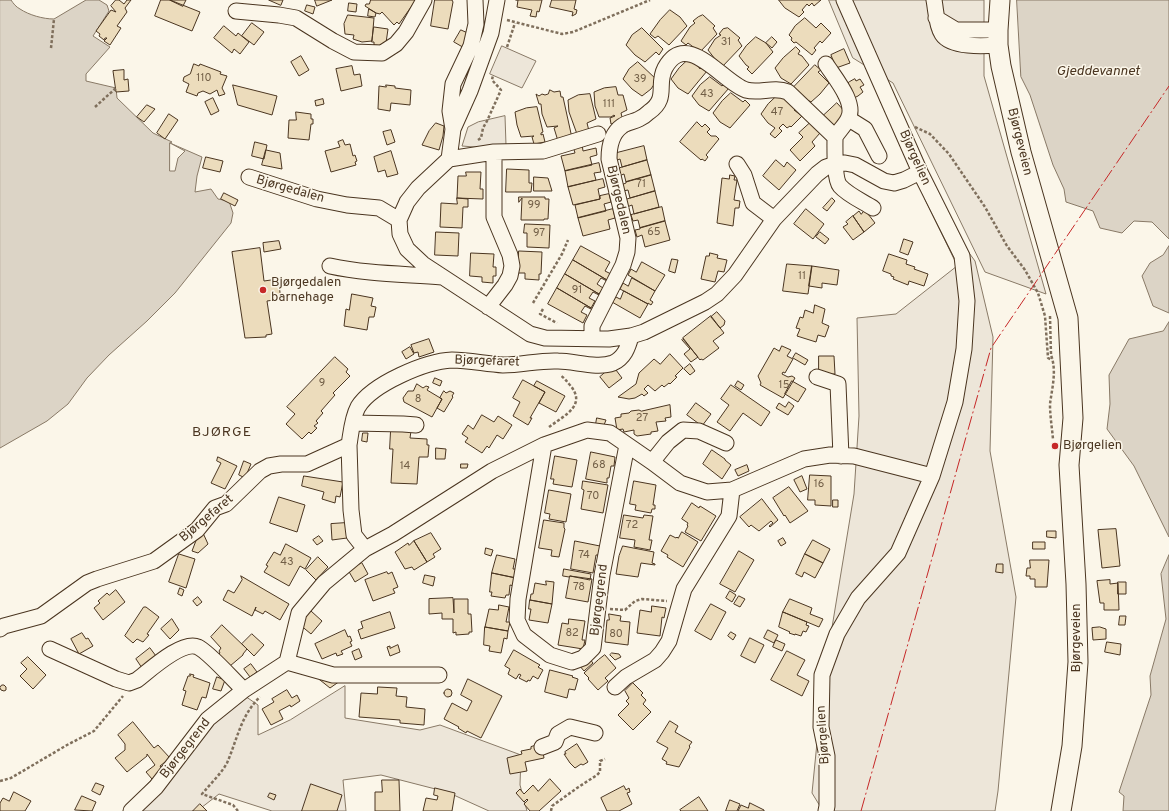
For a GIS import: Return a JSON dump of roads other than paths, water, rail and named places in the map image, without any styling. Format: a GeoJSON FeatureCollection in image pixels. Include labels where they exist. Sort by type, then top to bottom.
{"type":"FeatureCollection","features":[{"type":"Feature","properties":{"kind":"main road","name":"Bjørgeveien"},"geometry":{"type":"LineString","coordinates":[[1000,0],[998,38],[1001,66],[1021,152],[1057,281],[1061,428],[1069,465],[1076,584],[1078,662],[1072,746],[1061,811]]}},
{"type":"Feature","properties":{"kind":"street"},"geometry":{"type":"LineString","coordinates":[[236,11],[296,18],[354,52],[382,53],[396,44],[406,32],[424,0]]}},
{"type":"Feature","properties":{"kind":"street"},"geometry":{"type":"LineString","coordinates":[[453,130],[450,111],[453,84],[470,46],[476,24],[475,0]]}},
{"type":"Feature","properties":{"kind":"street"},"geometry":{"type":"LineString","coordinates":[[449,159],[453,130],[470,91],[491,33],[497,0]]}},
{"type":"Feature","properties":{"kind":"street","name":"Bjørgelien"},"geometry":{"type":"LineString","coordinates":[[826,811],[827,756],[821,727],[822,675],[837,634],[858,598],[898,553],[932,476],[955,402],[964,349],[967,301],[962,256],[920,172],[844,0]]}},
{"type":"Feature","properties":{"kind":"street"},"geometry":{"type":"LineString","coordinates":[[934,0],[936,18],[942,34],[954,42],[974,45],[998,38]]}},
{"type":"Feature","properties":{"kind":"street","name":"Bjørgedalen"},"geometry":{"type":"LineString","coordinates":[[592,338],[592,326],[623,265],[627,252],[628,238],[609,159],[612,139],[617,130],[622,126],[639,119],[655,108],[661,99],[663,75],[669,61],[679,55],[687,53],[715,67],[740,88],[748,90],[774,89],[788,92],[835,137]]}},
{"type":"Feature","properties":{"kind":"street"},"geometry":{"type":"LineString","coordinates":[[826,64],[848,98],[851,111],[849,118],[835,137],[835,164],[838,184],[846,192],[873,208]]}},
{"type":"Feature","properties":{"kind":"street"},"geometry":{"type":"LineString","coordinates":[[849,118],[865,129],[879,156]]}},
{"type":"Feature","properties":{"kind":"street"},"geometry":{"type":"LineString","coordinates":[[598,134],[543,150],[494,152],[449,159],[418,188],[407,202],[399,220],[400,234],[407,249],[423,264],[443,278],[530,334],[545,338],[608,339],[631,336],[659,325],[705,302],[717,294],[735,276],[774,219],[817,174],[826,167],[845,163],[855,165],[884,181],[894,183],[920,172]]}},
{"type":"Feature","properties":{"kind":"street"},"geometry":{"type":"LineString","coordinates":[[488,307],[505,285],[510,276],[512,266],[510,255],[494,217],[494,152]]}},
{"type":"Feature","properties":{"kind":"street"},"geometry":{"type":"LineString","coordinates":[[737,164],[744,175],[754,203],[774,219]]}},
{"type":"Feature","properties":{"kind":"street","name":"Bjørgedalen"},"geometry":{"type":"LineString","coordinates":[[249,178],[317,198],[347,205],[379,208],[399,220]]}},
{"type":"Feature","properties":{"kind":"street"},"geometry":{"type":"LineString","coordinates":[[330,266],[363,272],[401,273],[443,278]]}},
{"type":"Feature","properties":{"kind":"street","name":"Bjørgefaret"},"geometry":{"type":"LineString","coordinates":[[365,549],[354,535],[350,510],[351,478],[349,445],[358,407],[382,385],[412,369],[438,361],[453,360],[504,365],[557,361],[598,365],[612,363],[627,351],[631,336]]}},
{"type":"Feature","properties":{"kind":"street"},"geometry":{"type":"LineString","coordinates":[[817,377],[838,384],[841,456]]}},
{"type":"Feature","properties":{"kind":"street"},"geometry":{"type":"LineString","coordinates":[[353,424],[416,425]]}},
{"type":"Feature","properties":{"kind":"street"},"geometry":{"type":"LineString","coordinates":[[438,675],[333,675],[287,662],[299,613],[324,583],[365,549],[393,534],[492,471],[544,445],[587,430],[610,434],[680,483],[707,492],[732,490],[804,459],[830,455],[854,456],[932,476]]}},
{"type":"Feature","properties":{"kind":"street"},"geometry":{"type":"LineString","coordinates":[[652,462],[668,442],[683,430],[699,432],[726,443]]}},
{"type":"Feature","properties":{"kind":"street","name":"Bjørgefaret"},"geometry":{"type":"LineString","coordinates":[[0,629],[4,626],[41,616],[87,583],[154,561],[197,530],[215,508],[226,504],[260,472],[269,466],[282,464],[307,464],[349,445]]}},
{"type":"Feature","properties":{"kind":"street","name":"Bjørgegrend"},"geometry":{"type":"LineString","coordinates":[[544,445],[518,599],[517,620],[524,635],[550,655],[572,662],[584,658],[593,648],[602,575],[627,445]]}},
{"type":"Feature","properties":{"kind":"street"},"geometry":{"type":"LineString","coordinates":[[615,687],[626,678],[655,660],[669,641],[678,605],[684,589],[729,516],[732,490]]}},
{"type":"Feature","properties":{"kind":"street"},"geometry":{"type":"LineString","coordinates":[[50,649],[116,679],[129,683],[137,680],[177,650],[187,646],[198,647],[210,656],[244,690]]}},
{"type":"Feature","properties":{"kind":"street","name":"Bjørgegrend"},"geometry":{"type":"LineString","coordinates":[[131,811],[156,787],[208,719],[244,690],[287,662]]}},
{"type":"Feature","properties":{"kind":"street"},"geometry":{"type":"LineString","coordinates":[[542,747],[555,742],[558,734],[570,727],[594,733]]}},
{"type":"Feature","properties":{"kind":"water"},"geometry":{"type":"Polygon","coordinates":[[[0,0],[11,0],[17,7],[28,13],[50,19],[54,19],[86,0],[99,0],[107,5],[109,11],[93,36],[110,47],[86,74],[86,81],[116,88],[117,98],[153,133],[172,142],[170,143],[202,157],[195,192],[211,189],[218,199],[229,201],[233,213],[231,223],[175,293],[147,321],[109,355],[87,378],[68,404],[47,421],[0,448],[0,0]]]}},
{"type":"Feature","properties":{"kind":"water","name":"Gjeddevannet"},"geometry":{"type":"Polygon","coordinates":[[[1017,0],[1169,0],[1169,239],[1152,222],[1134,221],[1122,233],[1100,228],[1093,211],[1066,202],[1064,189],[1053,165],[1030,95],[1021,77],[1017,0]]]}},
{"type":"Feature","properties":{"kind":"water"},"geometry":{"type":"Polygon","coordinates":[[[1169,246],[1169,313],[1153,306],[1142,276],[1150,263],[1163,255],[1169,246]]]}},
{"type":"Feature","properties":{"kind":"water"},"geometry":{"type":"Polygon","coordinates":[[[1169,322],[1169,537],[1134,466],[1107,429],[1110,404],[1109,375],[1129,339],[1163,331],[1169,322]]]}},
{"type":"Feature","properties":{"kind":"water"},"geometry":{"type":"Polygon","coordinates":[[[1169,555],[1169,811],[1123,811],[1124,796],[1119,792],[1151,695],[1150,676],[1166,619],[1161,574],[1169,555]]]}},
{"type":"Feature","properties":{"kind":"place","name":"Bjørgedalen barnehage"},"geometry":{"type":"Point","coordinates":[263,290]}},
{"type":"Feature","properties":{"kind":"place","name":"Bjørgelien"},"geometry":{"type":"Point","coordinates":[1055,446]}},
{"type":"Feature","properties":{"kind":"district","name":"BJØRGE"},"geometry":{"type":"Point","coordinates":[222,433]}}]}
